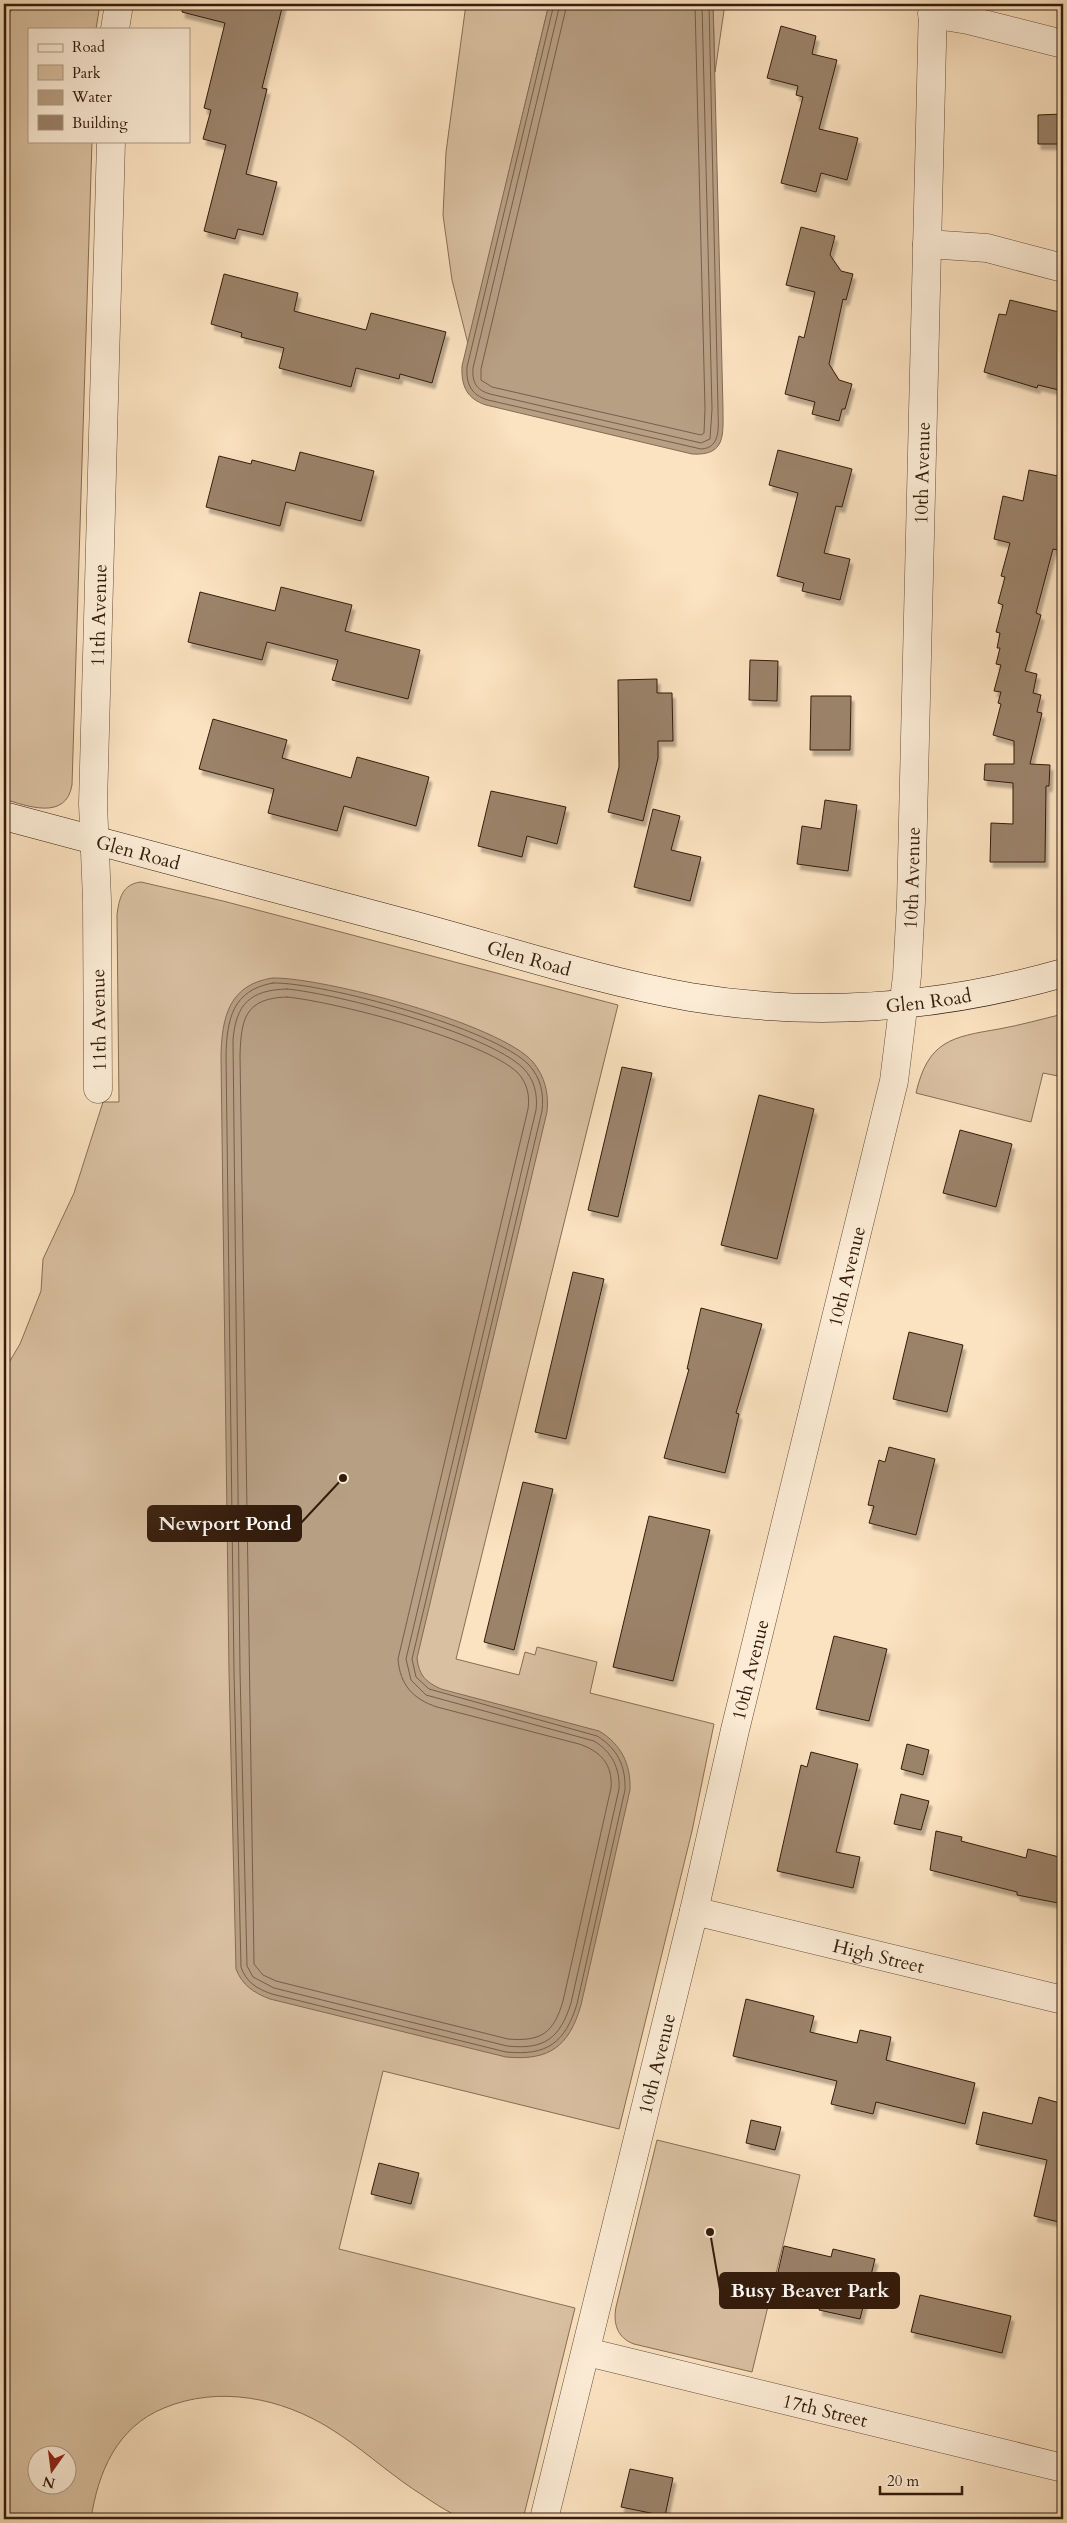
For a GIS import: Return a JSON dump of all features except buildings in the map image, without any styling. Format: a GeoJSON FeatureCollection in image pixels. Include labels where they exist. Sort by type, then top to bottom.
{"type":"FeatureCollection","features":[{"type":"Feature","properties":{"kind":"street"},"geometry":{"type":"LineString","coordinates":[[116,28],[118,4]]}},
{"type":"Feature","properties":{"kind":"street"},"geometry":{"type":"LineString","coordinates":[[932,9],[1063,44]]}},
{"type":"Feature","properties":{"kind":"street","name":"10th Avenue"},"geometry":{"type":"LineString","coordinates":[[544,2519],[587,2352],[694,1911],[737,1721],[888,1110],[904,1005],[911,902],[932,9]]}},
{"type":"Feature","properties":{"kind":"street","name":"11th Avenue"},"geometry":{"type":"LineString","coordinates":[[98,1089],[97,900],[93,840],[93,785],[111,142]]}},
{"type":"Feature","properties":{"kind":"street"},"geometry":{"type":"LineString","coordinates":[[927,244],[987,248],[1063,268]]}},
{"type":"Feature","properties":{"kind":"street","name":"Glen Road"},"geometry":{"type":"LineString","coordinates":[[4,816],[563,967],[675,994],[736,1003],[840,1009],[904,1005],[994,989],[1063,973]]}},
{"type":"Feature","properties":{"kind":"street","name":"High Street"},"geometry":{"type":"LineString","coordinates":[[694,1911],[1063,2000]]}},
{"type":"Feature","properties":{"kind":"street","name":"17th Street"},"geometry":{"type":"LineString","coordinates":[[587,2352],[1063,2468]]}},
{"type":"Feature","properties":{"kind":"green space"},"geometry":{"type":"Polygon","coordinates":[[[16,4],[100,4],[96,28],[28,28],[28,142],[92,142],[72,785],[68,796],[62,803],[54,807],[44,808],[23,805],[4,799],[4,20],[16,4]]]}},
{"type":"Feature","properties":{"kind":"green space"},"geometry":{"type":"Polygon","coordinates":[[[466,4],[549,4],[468,344],[452,280],[443,215],[446,152],[466,4]]]}},
{"type":"Feature","properties":{"kind":"green space"},"geometry":{"type":"Polygon","coordinates":[[[713,4],[725,4],[715,72],[713,4]]]}},
{"type":"Feature","properties":{"kind":"green space"},"geometry":{"type":"Polygon","coordinates":[[[141,882],[223,901],[618,1005],[456,1659],[519,1675],[525,1652],[535,1655],[537,1647],[597,1662],[590,1693],[714,1724],[692,1831],[619,2129],[383,2071],[339,2249],[575,2308],[523,2519],[479,2521],[459,2517],[413,2489],[342,2436],[312,2418],[292,2409],[271,2403],[250,2398],[228,2396],[206,2397],[185,2401],[148,2416],[134,2427],[112,2453],[99,2484],[91,2519],[4,2519],[4,1371],[20,1344],[41,1291],[43,1259],[74,1193],[103,1102],[119,1102],[117,915],[120,898],[130,886],[141,882]]]}},
{"type":"Feature","properties":{"kind":"green space"},"geometry":{"type":"Polygon","coordinates":[[[1063,1014],[1063,1077],[1043,1073],[1031,1122],[916,1093],[927,1062],[944,1044],[967,1035],[1063,1014]]]}},
{"type":"Feature","properties":{"kind":"green space"},"geometry":{"type":"Polygon","coordinates":[[[657,2140],[800,2175],[752,2372],[634,2344],[620,2334],[615,2319],[616,2307],[657,2140]]]}},
{"type":"Feature","properties":{"kind":"water"},"geometry":{"type":"Polygon","coordinates":[[[549,4],[713,4],[723,418],[720,442],[717,447],[703,454],[692,454],[486,405],[474,399],[464,386],[462,366],[549,4]]]}},
{"type":"Feature","properties":{"kind":"water"},"geometry":{"type":"Polygon","coordinates":[[[272,978],[330,985],[409,1005],[449,1018],[514,1047],[533,1062],[541,1073],[545,1086],[547,1112],[417,1658],[419,1669],[424,1678],[441,1689],[599,1731],[607,1736],[619,1749],[629,1772],[630,1790],[581,2005],[570,2031],[563,2041],[555,2048],[534,2056],[521,2058],[506,2057],[270,1999],[249,1988],[236,1969],[229,1672],[221,1055],[226,1016],[237,995],[258,982],[272,978]]]}},
{"type":"Feature","properties":{"kind":"place","name":"Newport Pond"},"geometry":{"type":"Point","coordinates":[343,1478]}},
{"type":"Feature","properties":{"kind":"place","name":"Busy Beaver Park"},"geometry":{"type":"Point","coordinates":[710,2232]}}]}
